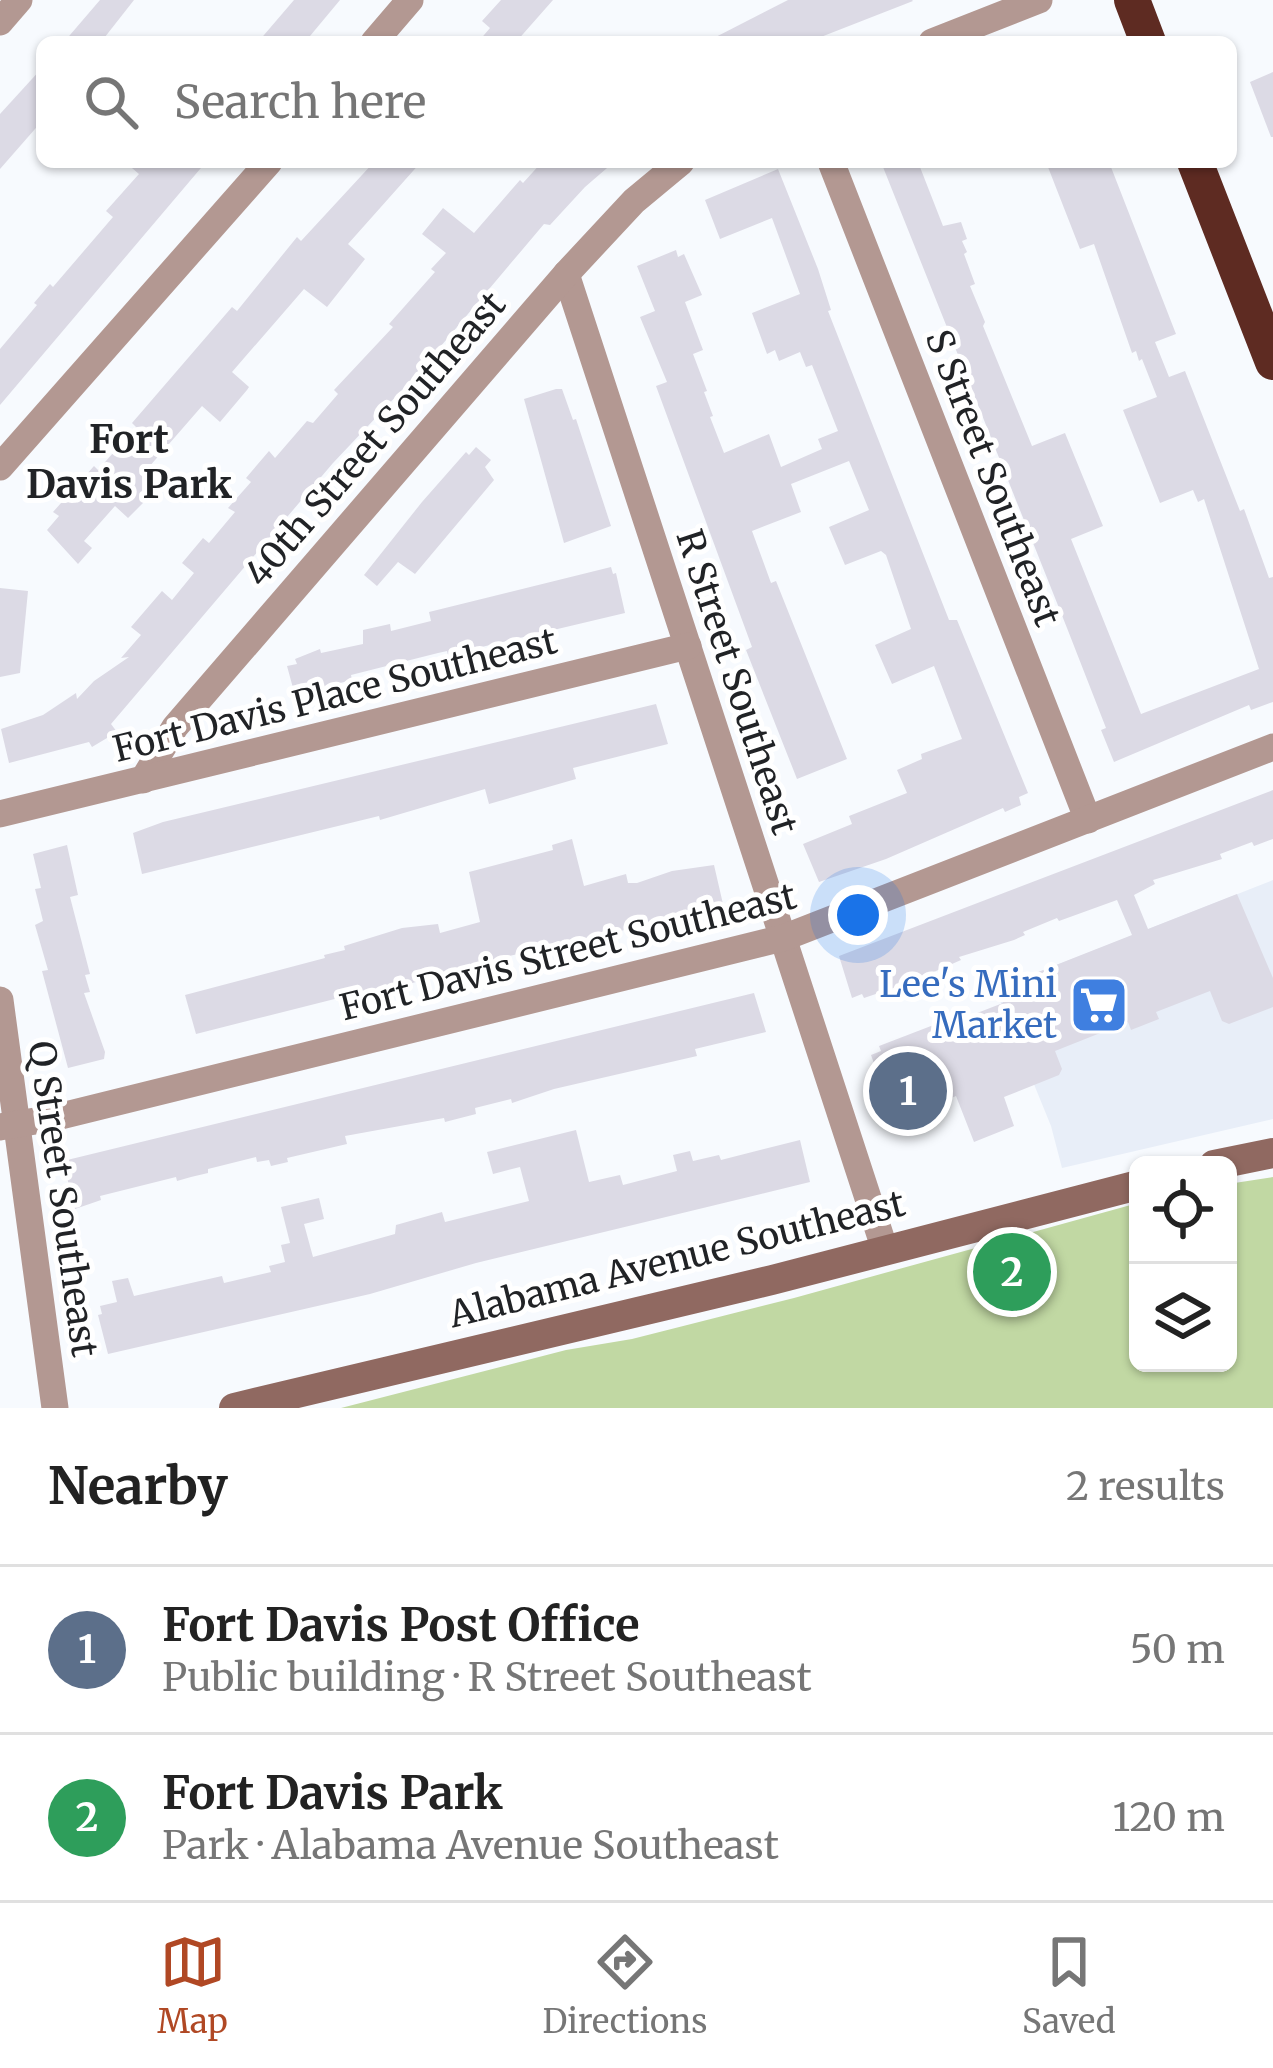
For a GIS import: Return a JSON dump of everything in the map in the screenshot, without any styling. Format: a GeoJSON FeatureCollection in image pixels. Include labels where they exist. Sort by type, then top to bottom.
{"type":"FeatureCollection","features":[{"type":"Feature","properties":{"kind":"highway"},"geometry":{"type":"LineString","coordinates":[[1132,0],[1146,36]]}},
{"type":"Feature","properties":{"kind":"highway"},"geometry":{"type":"LineString","coordinates":[[1197,168],[1273,362]]}},
{"type":"Feature","properties":{"kind":"street"},"geometry":{"type":"LineString","coordinates":[[0,22],[20,0]]}},
{"type":"Feature","properties":{"kind":"street"},"geometry":{"type":"LineString","coordinates":[[379,36],[410,0]]}},
{"type":"Feature","properties":{"kind":"street"},"geometry":{"type":"LineString","coordinates":[[947,36],[1039,0]]}},
{"type":"Feature","properties":{"kind":"street"},"geometry":{"type":"LineString","coordinates":[[0,467],[264,168]]}},
{"type":"Feature","properties":{"kind":"street","name":"40th Street Southeast"},"geometry":{"type":"LineString","coordinates":[[143,780],[175,727],[566,274],[634,201],[674,168]]}},
{"type":"Feature","properties":{"kind":"street","name":"S Street Southeast"},"geometry":{"type":"LineString","coordinates":[[833,168],[1088,820]]}},
{"type":"Feature","properties":{"kind":"street","name":"R Street Southeast"},"geometry":{"type":"LineString","coordinates":[[566,274],[885,1250]]}},
{"type":"Feature","properties":{"kind":"street","name":"Fort Davis Place Southeast"},"geometry":{"type":"LineString","coordinates":[[0,814],[688,646]]}},
{"type":"Feature","properties":{"kind":"street","name":"Fort Davis Street Southeast"},"geometry":{"type":"LineString","coordinates":[[8,1125],[53,1118],[783,938],[1273,747]]}},
{"type":"Feature","properties":{"kind":"street","name":"Q Street Southeast"},"geometry":{"type":"LineString","coordinates":[[0,1000],[8,1125],[55,1408]]}},
{"type":"Feature","properties":{"kind":"street"},"geometry":{"type":"LineString","coordinates":[[1237,1160],[1273,1153]]}},
{"type":"Feature","properties":{"kind":"street","name":"Alabama Avenue Southeast"},"geometry":{"type":"LineString","coordinates":[[234,1408],[1129,1187]]}},
{"type":"Feature","properties":{"kind":"shaded area"},"geometry":{"type":"Polygon","coordinates":[[[1273,880],[1273,1119],[1062,1168],[1051,1126],[998,996],[1001,987],[1273,880]]]}},
{"type":"Feature","properties":{"kind":"green space"},"geometry":{"type":"Polygon","coordinates":[[[1273,1177],[1273,1408],[341,1408],[794,1298],[1129,1205],[1129,1372],[1237,1372],[1237,1183],[1273,1177]]]}},
{"type":"Feature","properties":{"kind":"building"},"geometry":{"type":"Polygon","coordinates":[[[100,0],[134,0],[106,36],[69,36],[100,0]]]}},
{"type":"Feature","properties":{"kind":"building"},"geometry":{"type":"Polygon","coordinates":[[[294,0],[340,0],[310,36],[263,36],[294,0]]]}},
{"type":"Feature","properties":{"kind":"building"},"geometry":{"type":"Polygon","coordinates":[[[501,0],[553,0],[521,36],[483,36],[490,28],[482,21],[501,0]]]}},
{"type":"Feature","properties":{"kind":"building"},"geometry":{"type":"Polygon","coordinates":[[[788,0],[913,1],[823,36],[718,36],[788,0]]]}},
{"type":"Feature","properties":{"kind":"building"},"geometry":{"type":"Polygon","coordinates":[[[1273,72],[1273,137],[1271,137],[1250,82],[1273,72]]]}},
{"type":"Feature","properties":{"kind":"building"},"geometry":{"type":"Polygon","coordinates":[[[36,75],[36,128],[0,169],[0,114],[36,75]]]}},
{"type":"Feature","properties":{"kind":"building"},"geometry":{"type":"Polygon","coordinates":[[[132,168],[201,168],[0,405],[0,349],[50,284],[53,287],[113,217],[106,211],[139,174],[132,168]]]}},
{"type":"Feature","properties":{"kind":"building"},"geometry":{"type":"Polygon","coordinates":[[[368,168],[416,168],[348,244],[365,259],[327,307],[304,289],[232,372],[247,390],[220,422],[202,406],[142,475],[158,488],[128,518],[115,506],[84,541],[92,548],[78,564],[47,530],[59,516],[53,512],[136,427],[132,423],[232,307],[237,311],[297,237],[301,241],[368,168]]]}},
{"type":"Feature","properties":{"kind":"building"},"geometry":{"type":"Polygon","coordinates":[[[537,168],[607,168],[550,225],[544,224],[419,372],[333,463],[111,724],[117,732],[92,747],[89,742],[9,763],[1,729],[43,715],[76,693],[77,699],[129,657],[121,658],[141,635],[131,627],[162,591],[172,600],[194,573],[182,563],[203,538],[209,543],[235,512],[228,508],[251,482],[246,478],[269,451],[275,458],[307,421],[313,423],[338,394],[334,390],[393,327],[389,324],[446,253],[422,234],[443,208],[474,233],[520,180],[523,183],[537,168]]]}},
{"type":"Feature","properties":{"kind":"building"},"geometry":{"type":"Polygon","coordinates":[[[883,168],[920,168],[943,226],[961,222],[967,239],[962,241],[964,254],[975,284],[970,286],[1032,446],[1065,433],[1103,526],[1071,539],[1141,714],[1259,669],[1204,499],[1198,502],[1193,490],[1160,503],[1123,410],[1157,397],[1142,359],[1136,351],[1132,353],[1094,244],[1080,249],[1048,168],[1111,168],[1176,334],[1155,342],[1169,377],[1185,371],[1240,511],[1244,509],[1269,578],[1273,577],[1273,702],[1251,710],[1249,705],[1114,762],[1101,730],[1106,728],[883,168]]]}},
{"type":"Feature","properties":{"kind":"building"},"geometry":{"type":"Polygon","coordinates":[[[778,169],[949,620],[957,620],[1028,793],[1019,797],[1021,805],[1005,812],[1003,808],[886,859],[819,882],[803,844],[852,824],[849,816],[907,793],[897,770],[922,759],[921,754],[962,739],[934,666],[892,684],[875,645],[911,629],[886,555],[881,551],[845,565],[829,527],[869,510],[849,461],[791,484],[801,512],[752,531],[847,759],[797,779],[746,650],[752,647],[656,386],[667,382],[640,317],[655,311],[637,266],[676,250],[678,257],[684,254],[702,295],[685,302],[703,350],[693,354],[724,453],[769,434],[781,467],[822,449],[818,439],[838,431],[812,365],[806,367],[800,352],[779,361],[775,350],[767,354],[752,313],[800,294],[772,218],[720,239],[705,200],[778,169]]]}},
{"type":"Feature","properties":{"kind":"building"},"geometry":{"type":"Polygon","coordinates":[[[562,389],[576,419],[611,526],[564,543],[524,399],[562,389]]]}},
{"type":"Feature","properties":{"kind":"building"},"geometry":{"type":"Polygon","coordinates":[[[476,447],[491,460],[485,467],[494,480],[415,574],[398,562],[377,586],[364,575],[422,502],[466,452],[469,455],[476,447]]]}},
{"type":"Feature","properties":{"kind":"building"},"geometry":{"type":"Polygon","coordinates":[[[611,567],[625,613],[448,655],[447,651],[438,653],[351,675],[352,680],[320,688],[293,688],[287,666],[297,664],[295,659],[320,649],[321,653],[363,644],[363,630],[390,624],[391,631],[431,621],[429,612],[611,567]]]}},
{"type":"Feature","properties":{"kind":"building"},"geometry":{"type":"Polygon","coordinates":[[[0,588],[28,591],[20,673],[0,677],[0,588]]]}},
{"type":"Feature","properties":{"kind":"building"},"geometry":{"type":"Polygon","coordinates":[[[656,704],[668,744],[573,768],[576,779],[489,804],[485,789],[380,820],[379,816],[142,874],[133,833],[163,822],[656,704]]]}},
{"type":"Feature","properties":{"kind":"building"},"geometry":{"type":"Polygon","coordinates":[[[1273,790],[1273,839],[1254,846],[1252,842],[1220,854],[1222,859],[1153,880],[1155,884],[1134,895],[1148,929],[1237,894],[1273,978],[1273,1007],[1229,1024],[1222,1021],[1210,991],[1156,1012],[1159,1019],[1131,1030],[1128,1022],[1055,1051],[1062,1069],[1059,1075],[1004,1097],[1014,1126],[974,1142],[956,1096],[895,1122],[871,1055],[881,1051],[879,1046],[1003,1003],[999,993],[1003,986],[1132,935],[1117,900],[1057,918],[1014,940],[959,957],[961,960],[911,982],[864,998],[862,994],[852,998],[839,956],[1273,790]]]}},
{"type":"Feature","properties":{"kind":"building"},"geometry":{"type":"Polygon","coordinates":[[[572,839],[584,886],[626,874],[628,883],[637,883],[672,871],[714,865],[723,904],[196,1034],[185,995],[325,958],[345,950],[344,946],[402,928],[438,924],[440,933],[480,922],[469,872],[553,850],[552,845],[572,839]]]}},
{"type":"Feature","properties":{"kind":"building"},"geometry":{"type":"Polygon","coordinates":[[[67,845],[78,895],[70,897],[90,974],[85,975],[90,992],[84,993],[105,1052],[104,1059],[68,1068],[42,971],[48,970],[35,925],[43,921],[33,854],[67,845]]]}},
{"type":"Feature","properties":{"kind":"building"},"geometry":{"type":"Polygon","coordinates":[[[754,993],[766,1032],[695,1049],[697,1056],[475,1108],[476,1114],[445,1122],[444,1118],[345,1136],[347,1144],[271,1166],[269,1160],[257,1162],[256,1157],[177,1181],[176,1177],[100,1196],[101,1200],[75,1209],[63,1161],[754,993]]]}},
{"type":"Feature","properties":{"kind":"building"},"geometry":{"type":"Polygon","coordinates":[[[576,1130],[589,1182],[620,1175],[623,1185],[677,1171],[673,1155],[690,1151],[693,1161],[719,1155],[721,1160],[800,1140],[810,1182],[476,1263],[370,1294],[108,1354],[98,1315],[102,1314],[100,1306],[117,1302],[112,1281],[128,1278],[134,1296],[222,1276],[224,1283],[271,1272],[269,1266],[285,1262],[281,1245],[290,1243],[281,1207],[319,1198],[324,1219],[304,1224],[313,1257],[395,1234],[396,1225],[442,1212],[445,1222],[529,1201],[520,1167],[493,1174],[487,1152],[576,1130]]]}},
{"type":"Feature","properties":{"kind":"place","name":"Lee's Mini Market"},"geometry":{"type":"Point","coordinates":[1099,1005]}},
{"type":"Feature","properties":{"kind":"place","name":"Fort Davis Post Office"},"geometry":{"type":"Point","coordinates":[908,1091]}},
{"type":"Feature","properties":{"kind":"place","name":"Fort Davis Park"},"geometry":{"type":"Point","coordinates":[1012,1272]}},
{"type":"Feature","properties":{"kind":"district","name":"Fort Davis Park"},"geometry":{"type":"Point","coordinates":[129,462]}}]}
